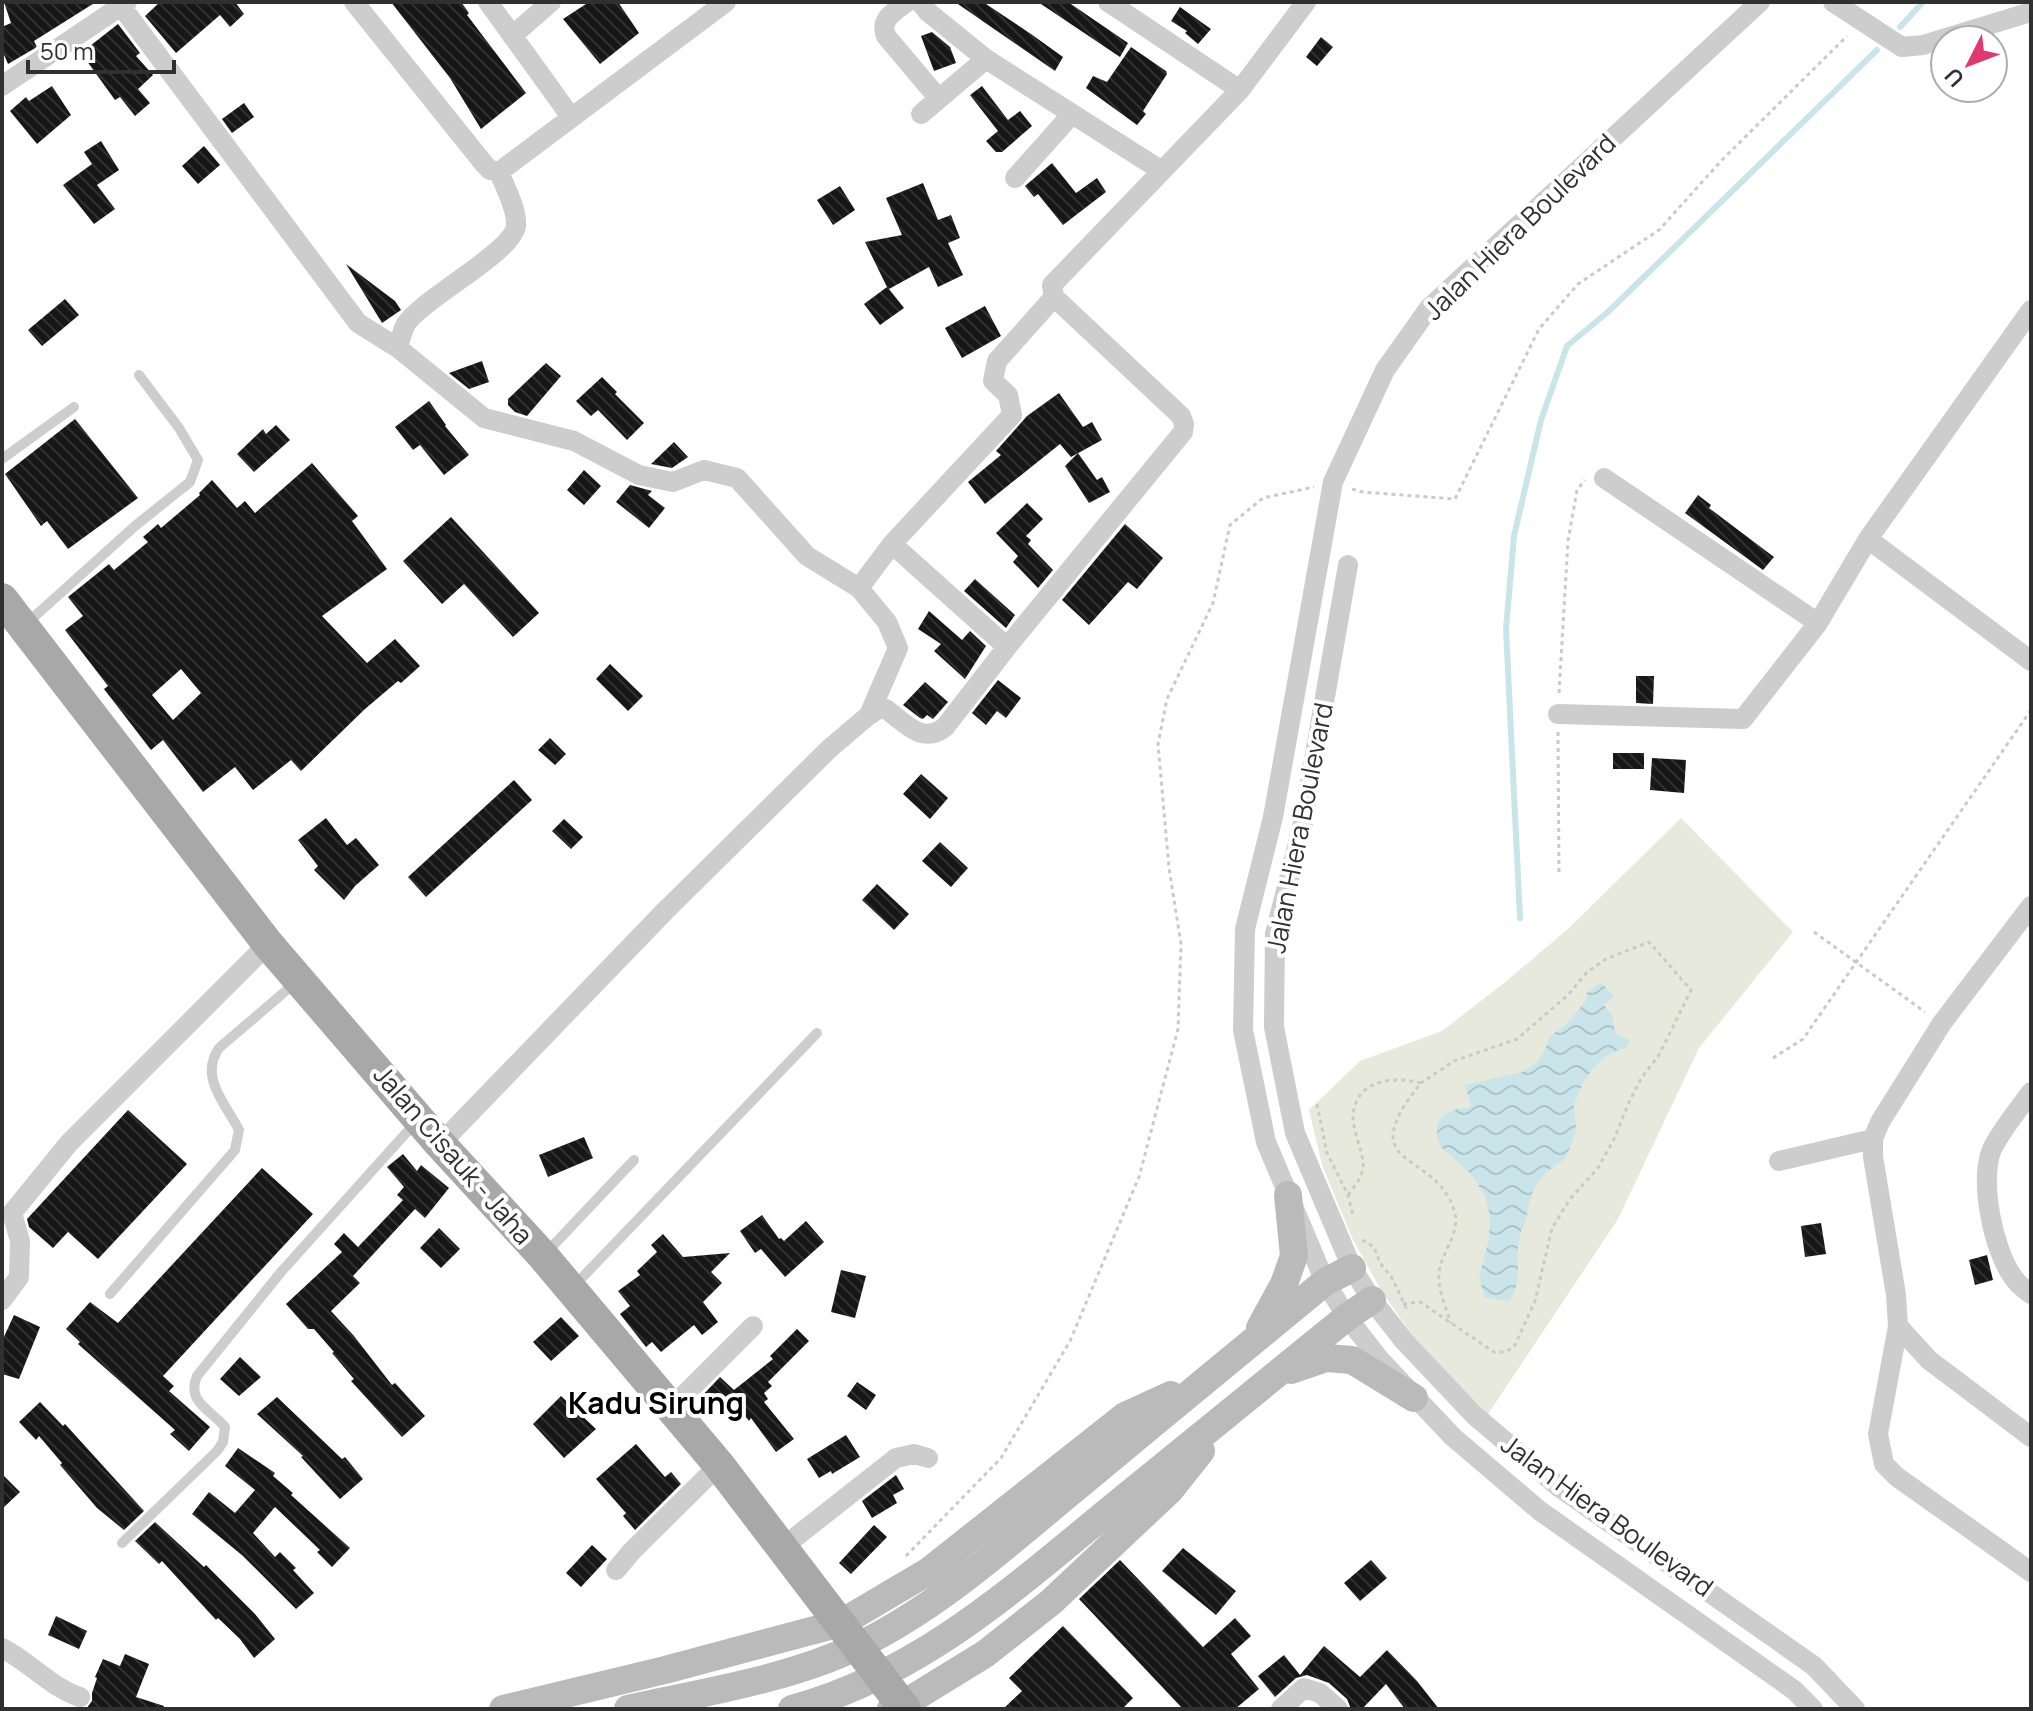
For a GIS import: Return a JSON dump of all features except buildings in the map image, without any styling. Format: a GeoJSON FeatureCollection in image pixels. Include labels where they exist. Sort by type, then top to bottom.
{"type":"FeatureCollection","features":[{"type":"Feature","properties":{"kind":"main road","name":"Jalan Cisauk - Jaha"},"geometry":{"type":"LineString","coordinates":[[2,599],[268,944],[440,1144],[543,1256],[719,1465],[841,1623],[900,1708]]}},
{"type":"Feature","properties":{"kind":"main road"},"geometry":{"type":"LineString","coordinates":[[1252,1342],[1284,1284],[1294,1256],[1288,1195]]}},
{"type":"Feature","properties":{"kind":"main road"},"geometry":{"type":"LineString","coordinates":[[628,1709],[799,1668],[855,1647],[923,1609],[988,1560],[1325,1282],[1352,1268]]}},
{"type":"Feature","properties":{"kind":"main road"},"geometry":{"type":"LineString","coordinates":[[739,1650],[771,1664],[788,1696],[790,1709],[871,1682],[944,1641],[1012,1591],[1275,1375],[1372,1300]]}},
{"type":"Feature","properties":{"kind":"main road"},"geometry":{"type":"LineString","coordinates":[[1275,1375],[1326,1358],[1352,1360],[1414,1398]]}},
{"type":"Feature","properties":{"kind":"main road"},"geometry":{"type":"LineString","coordinates":[[503,1709],[841,1623],[929,1571],[1125,1416],[1208,1378]]}},
{"type":"Feature","properties":{"kind":"main road"},"geometry":{"type":"LineString","coordinates":[[900,1708],[985,1654],[1051,1602],[1170,1490],[1234,1409]]}},
{"type":"Feature","properties":{"kind":"main road"},"geometry":{"type":"LineString","coordinates":[[929,1571],[914,1603],[923,1633],[953,1652],[985,1654]]}},
{"type":"Feature","properties":{"kind":"street"},"geometry":{"type":"LineString","coordinates":[[354,2],[485,165],[499,172],[726,2]]}},
{"type":"Feature","properties":{"kind":"street"},"geometry":{"type":"LineString","coordinates":[[488,2],[571,117]]}},
{"type":"Feature","properties":{"kind":"street"},"geometry":{"type":"LineString","coordinates":[[512,36],[551,2]]}},
{"type":"Feature","properties":{"kind":"street"},"geometry":{"type":"LineString","coordinates":[[907,2],[892,13],[883,24],[883,29],[939,99]]}},
{"type":"Feature","properties":{"kind":"street"},"geometry":{"type":"LineString","coordinates":[[920,2],[986,59],[1162,171]]}},
{"type":"Feature","properties":{"kind":"street"},"geometry":{"type":"LineString","coordinates":[[1108,2],[1240,90]]}},
{"type":"Feature","properties":{"kind":"street"},"geometry":{"type":"LineString","coordinates":[[440,1144],[665,911],[829,749],[869,715],[880,708],[886,709],[924,735],[936,734],[945,727],[1183,432],[1181,416],[1054,297],[1052,285],[1240,90],[1306,2]]}},
{"type":"Feature","properties":{"kind":"street","name":"Jalan Hiera Boulevard"},"geometry":{"type":"LineString","coordinates":[[1760,2],[1429,308],[1385,370],[1333,482],[1273,817],[1245,929],[1243,1030],[1266,1142],[1288,1195],[1325,1282],[1380,1360],[1453,1437],[1540,1511],[1781,1680],[1808,1704]]}},
{"type":"Feature","properties":{"kind":"street"},"geometry":{"type":"LineString","coordinates":[[1833,2],[1902,47],[1923,45],[2031,12]]}},
{"type":"Feature","properties":{"kind":"street"},"geometry":{"type":"LineString","coordinates":[[2,86],[124,4],[358,323],[398,348],[484,418],[574,441],[639,475],[673,482],[704,470],[737,478],[807,556],[859,588],[887,622],[898,648],[869,715]]}},
{"type":"Feature","properties":{"kind":"street"},"geometry":{"type":"LineString","coordinates":[[921,114],[986,59]]}},
{"type":"Feature","properties":{"kind":"street"},"geometry":{"type":"LineString","coordinates":[[1015,178],[1072,114]]}},
{"type":"Feature","properties":{"kind":"street"},"geometry":{"type":"LineString","coordinates":[[398,348],[406,324],[457,280],[508,243],[517,227],[499,172]]}},
{"type":"Feature","properties":{"kind":"street"},"geometry":{"type":"LineString","coordinates":[[859,588],[892,544],[1012,415],[1008,395],[993,381],[997,361],[1054,297]]}},
{"type":"Feature","properties":{"kind":"street"},"geometry":{"type":"LineString","coordinates":[[1558,714],[1743,719],[1818,623],[1868,539],[2031,310]]}},
{"type":"Feature","properties":{"kind":"street"},"geometry":{"type":"LineString","coordinates":[[1604,478],[1818,623]]}},
{"type":"Feature","properties":{"kind":"street"},"geometry":{"type":"LineString","coordinates":[[1868,539],[2031,661]]}},
{"type":"Feature","properties":{"kind":"street"},"geometry":{"type":"LineString","coordinates":[[892,544],[1007,647]]}},
{"type":"Feature","properties":{"kind":"street","name":"Jalan Hiera Boulevard"},"geometry":{"type":"LineString","coordinates":[[1348,565],[1303,823],[1275,934],[1274,1027],[1295,1133],[1352,1268],[1404,1341],[1474,1415],[1559,1487],[1814,1666],[1855,1709]]}},
{"type":"Feature","properties":{"kind":"street"},"geometry":{"type":"LineString","coordinates":[[1273,817],[1303,823]]}},
{"type":"Feature","properties":{"kind":"street"},"geometry":{"type":"LineString","coordinates":[[2031,906],[1942,1023],[1880,1122],[1873,1139],[1898,1326],[1878,1434],[1884,1464],[1897,1477],[2031,1572]]}},
{"type":"Feature","properties":{"kind":"street"},"geometry":{"type":"LineString","coordinates":[[2,1300],[19,1277],[20,1241],[12,1213],[69,1143],[268,944]]}},
{"type":"Feature","properties":{"kind":"street"},"geometry":{"type":"LineString","coordinates":[[2031,1092],[1991,1151],[1987,1190],[2004,1262],[2013,1277],[2031,1294]]}},
{"type":"Feature","properties":{"kind":"street"},"geometry":{"type":"LineString","coordinates":[[1779,1161],[1873,1139]]}},
{"type":"Feature","properties":{"kind":"street"},"geometry":{"type":"LineString","coordinates":[[671,1408],[753,1326]]}},
{"type":"Feature","properties":{"kind":"street"},"geometry":{"type":"LineString","coordinates":[[1898,1326],[1929,1360],[2031,1437]]}},
{"type":"Feature","properties":{"kind":"street"},"geometry":{"type":"LineString","coordinates":[[783,1547],[896,1458],[914,1454],[928,1458]]}},
{"type":"Feature","properties":{"kind":"street"},"geometry":{"type":"LineString","coordinates":[[616,1570],[719,1465]]}},
{"type":"Feature","properties":{"kind":"street"},"geometry":{"type":"LineString","coordinates":[[2,1648],[30,1664],[63,1691],[80,1697]]}},
{"type":"Feature","properties":{"kind":"street"},"geometry":{"type":"LineString","coordinates":[[1808,1704],[1825,1678]]}},
{"type":"Feature","properties":{"kind":"street"},"geometry":{"type":"LineString","coordinates":[[1281,1709],[1304,1688],[1320,1693],[1338,1709]]}},
{"type":"Feature","properties":{"kind":"street"},"geometry":{"type":"LineString","coordinates":[[1825,1709],[1840,1694]]}},
{"type":"Feature","properties":{"kind":"lane"},"geometry":{"type":"LineString","coordinates":[[24,627],[135,526],[190,482],[196,472],[198,460],[192,449],[139,375]]}},
{"type":"Feature","properties":{"kind":"lane"},"geometry":{"type":"LineString","coordinates":[[2,459],[74,407]]}},
{"type":"Feature","properties":{"kind":"lane"},"geometry":{"type":"LineString","coordinates":[[110,1294],[235,1150],[239,1130],[213,1084],[212,1059],[219,1048],[300,980]]}},
{"type":"Feature","properties":{"kind":"lane"},"geometry":{"type":"LineString","coordinates":[[571,1290],[817,1033]]}},
{"type":"Feature","properties":{"kind":"lane"},"geometry":{"type":"LineString","coordinates":[[122,1543],[223,1442],[225,1427],[195,1397],[192,1390],[197,1376],[281,1272],[419,1118]]}},
{"type":"Feature","properties":{"kind":"lane"},"geometry":{"type":"LineString","coordinates":[[543,1256],[634,1160]]}},
{"type":"Feature","properties":{"kind":"path"},"geometry":{"type":"LineString","coordinates":[[1559,873],[1558,714],[1568,541],[1577,490],[1593,476],[1604,478]]}},
{"type":"Feature","properties":{"kind":"path"},"geometry":{"type":"LineString","coordinates":[[1773,1058],[1803,1039],[2031,710]]}},
{"type":"Feature","properties":{"kind":"path"},"geometry":{"type":"LineString","coordinates":[[1814,932],[1942,1023]]}},
{"type":"Feature","properties":{"kind":"path"},"geometry":{"type":"LineString","coordinates":[[1403,1304],[1420,1302],[1451,1323],[1494,1352],[1505,1352],[1514,1347],[1535,1301],[1552,1228],[1570,1199],[1598,1168],[1642,1077],[1659,1055],[1691,990],[1649,942],[1606,959],[1587,972],[1568,995],[1517,1039],[1454,1061],[1421,1083],[1400,1109],[1392,1129],[1397,1151],[1444,1191],[1455,1212],[1454,1235],[1438,1272],[1440,1292],[1451,1323]]}},
{"type":"Feature","properties":{"kind":"path"},"geometry":{"type":"LineString","coordinates":[[1348,1195],[1361,1176],[1363,1165],[1353,1119],[1355,1106],[1364,1091],[1379,1081],[1400,1078],[1421,1083]]}},
{"type":"Feature","properties":{"kind":"path"},"geometry":{"type":"LineString","coordinates":[[1317,1104],[1327,1153],[1348,1195],[1355,1223]]}},
{"type":"Feature","properties":{"kind":"path"},"geometry":{"type":"LineString","coordinates":[[1358,1238],[1374,1247],[1412,1317]]}},
{"type":"Feature","properties":{"kind":"shaded area"},"geometry":{"type":"Polygon","coordinates":[[[1681,818],[1793,932],[1699,1048],[1618,1219],[1488,1414],[1426,1356],[1381,1290],[1352,1238],[1322,1165],[1309,1110],[1360,1061],[1442,1031],[1504,983],[1568,929],[1681,818]]]}},
{"type":"Feature","properties":{"kind":"water"},"geometry":{"type":"Polygon","coordinates":[[[1600,982],[1614,996],[1604,1005],[1612,1015],[1615,1033],[1629,1040],[1627,1047],[1601,1060],[1589,1074],[1575,1102],[1576,1129],[1564,1160],[1548,1171],[1534,1189],[1520,1237],[1514,1293],[1509,1301],[1485,1298],[1479,1278],[1489,1239],[1490,1216],[1485,1196],[1471,1174],[1442,1148],[1437,1138],[1437,1124],[1444,1114],[1471,1105],[1465,1085],[1522,1072],[1536,1063],[1550,1036],[1567,1024],[1587,999],[1586,994],[1600,982]]]}},
{"type":"Feature","properties":{"kind":"waterway"},"geometry":{"type":"LineString","coordinates":[[1900,27],[1923,2]]}},
{"type":"Feature","properties":{"kind":"waterway"},"geometry":{"type":"LineString","coordinates":[[1520,918],[1506,629],[1514,536],[1541,420],[1567,346],[1609,311],[1877,50]]}},
{"type":"Feature","properties":{"kind":"district","name":"Kadu Sirung"},"geometry":{"type":"Point","coordinates":[656,1404]}}]}
